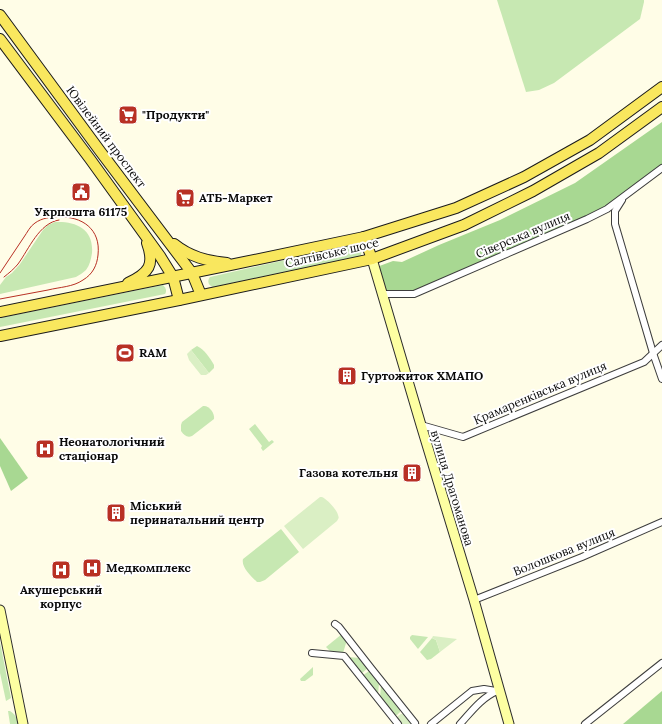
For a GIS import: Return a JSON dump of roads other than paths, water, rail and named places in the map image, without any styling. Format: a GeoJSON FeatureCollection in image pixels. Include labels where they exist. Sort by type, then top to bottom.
{"type":"FeatureCollection","features":[{"type":"Feature","properties":{"kind":"main road","name":"Ювілейний проспект"},"geometry":{"type":"LineString","coordinates":[[0,15],[192,273],[201,295]]}},
{"type":"Feature","properties":{"kind":"main road"},"geometry":{"type":"LineString","coordinates":[[0,39],[90,159],[160,256],[173,277],[179,300]]}},
{"type":"Feature","properties":{"kind":"main road","name":"Салтівське шосе"},"geometry":{"type":"LineString","coordinates":[[0,312],[364,237],[456,208],[524,177],[590,140],[662,87]]}},
{"type":"Feature","properties":{"kind":"main road","name":"Салтівське шосе"},"geometry":{"type":"LineString","coordinates":[[0,336],[372,259],[464,225],[533,190],[599,153],[662,107]]}},
{"type":"Feature","properties":{"kind":"main road"},"geometry":{"type":"LineString","coordinates":[[164,236],[181,250],[193,256],[211,261],[235,264]]}},
{"type":"Feature","properties":{"kind":"main road"},"geometry":{"type":"LineString","coordinates":[[120,287],[136,279],[145,272],[150,264],[151,254],[145,237]]}},
{"type":"Feature","properties":{"kind":"main road"},"geometry":{"type":"LineString","coordinates":[[364,237],[372,259]]}},
{"type":"Feature","properties":{"kind":"street","name":"Сіверська вулиця"},"geometry":{"type":"LineString","coordinates":[[382,294],[414,294],[587,219],[607,209],[662,168]]}},
{"type":"Feature","properties":{"kind":"street"},"geometry":{"type":"LineString","coordinates":[[626,195],[615,211],[615,224],[662,379]]}},
{"type":"Feature","properties":{"kind":"street","name":"вулиця Драгоманова"},"geometry":{"type":"LineString","coordinates":[[372,259],[474,600],[498,690],[509,724]]}},
{"type":"Feature","properties":{"kind":"street","name":"Крамаренківська вулиця"},"geometry":{"type":"LineString","coordinates":[[421,425],[463,437],[644,362],[662,345]]}},
{"type":"Feature","properties":{"kind":"street","name":"Волошкова вулиця"},"geometry":{"type":"LineString","coordinates":[[474,600],[582,557],[662,522]]}},
{"type":"Feature","properties":{"kind":"street"},"geometry":{"type":"LineString","coordinates":[[0,610],[23,724]]}},
{"type":"Feature","properties":{"kind":"street"},"geometry":{"type":"LineString","coordinates":[[335,624],[340,627],[370,668],[415,723]]}},
{"type":"Feature","properties":{"kind":"street"},"geometry":{"type":"LineString","coordinates":[[312,653],[344,656],[398,724]]}},
{"type":"Feature","properties":{"kind":"street"},"geometry":{"type":"LineString","coordinates":[[585,724],[662,663]]}},
{"type":"Feature","properties":{"kind":"street"},"geometry":{"type":"LineString","coordinates":[[431,724],[472,691],[484,689],[498,690]]}},
{"type":"Feature","properties":{"kind":"street"},"geometry":{"type":"LineString","coordinates":[[460,724],[483,699],[489,694],[498,690]]}},
{"type":"Feature","properties":{"kind":"tram line"},"geometry":{"type":"LineString","coordinates":[[0,273],[30,228],[35,223],[43,219],[58,217],[75,219],[88,226],[93,231],[96,238],[98,246],[97,262],[92,272],[83,280],[75,284],[0,299]]}},
{"type":"Feature","properties":{"kind":"tram line"},"geometry":{"type":"LineString","coordinates":[[4,277],[18,264],[40,231],[52,222],[59,220]]}},
{"type":"Feature","properties":{"kind":"place","name":"\"Продукти\""},"geometry":{"type":"Point","coordinates":[128,115]}},
{"type":"Feature","properties":{"kind":"place","name":"Укрпошта 61175"},"geometry":{"type":"Point","coordinates":[81,192]}},
{"type":"Feature","properties":{"kind":"place","name":"АТБ-Маркет"},"geometry":{"type":"Point","coordinates":[185,198]}},
{"type":"Feature","properties":{"kind":"place","name":"RAM"},"geometry":{"type":"Point","coordinates":[125,353]}},
{"type":"Feature","properties":{"kind":"place","name":"Гуртожиток ХМАПО"},"geometry":{"type":"Point","coordinates":[347,376]}},
{"type":"Feature","properties":{"kind":"place","name":"Неонатологічний стаціонар"},"geometry":{"type":"Point","coordinates":[45,449]}},
{"type":"Feature","properties":{"kind":"place","name":"Газова котельня"},"geometry":{"type":"Point","coordinates":[412,473]}},
{"type":"Feature","properties":{"kind":"place","name":"Міський перинатальний центр"},"geometry":{"type":"Point","coordinates":[116,513]}},
{"type":"Feature","properties":{"kind":"place","name":"Медкомплекс"},"geometry":{"type":"Point","coordinates":[92,568]}},
{"type":"Feature","properties":{"kind":"place","name":"Акушерський корпус"},"geometry":{"type":"Point","coordinates":[61,570]}}]}
